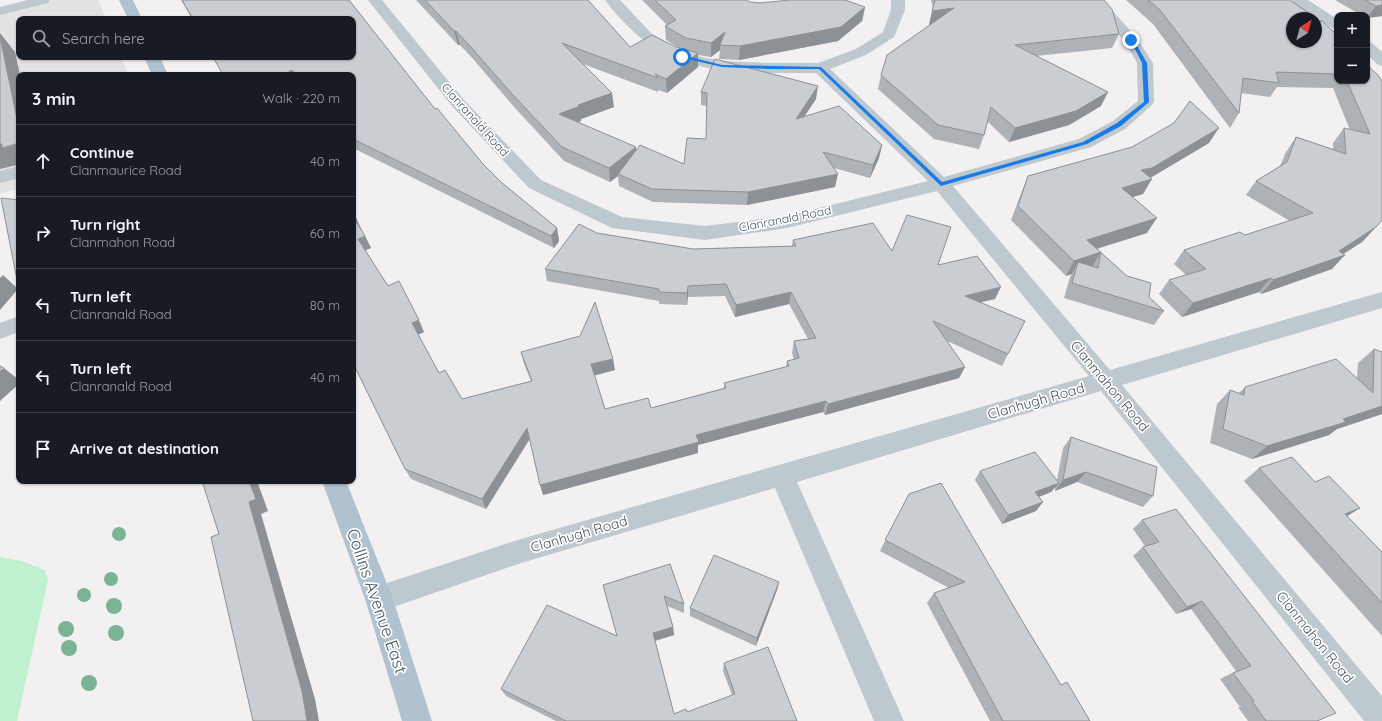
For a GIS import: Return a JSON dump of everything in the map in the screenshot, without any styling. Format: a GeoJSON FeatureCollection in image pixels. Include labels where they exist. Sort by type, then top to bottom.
{"type":"FeatureCollection","features":[{"type":"Feature","properties":{"kind":"main road"},"geometry":{"type":"LineString","coordinates":[[126,0],[134,16]]}},
{"type":"Feature","properties":{"kind":"main road"},"geometry":{"type":"LineString","coordinates":[[153,60],[159,72]]}},
{"type":"Feature","properties":{"kind":"main road","name":"Collins Avenue East"},"geometry":{"type":"LineString","coordinates":[[335,484],[379,599],[418,721]]}},
{"type":"Feature","properties":{"kind":"street"},"geometry":{"type":"LineString","coordinates":[[0,11],[43,0]]}},
{"type":"Feature","properties":{"kind":"street","name":"Clanranald Road"},"geometry":{"type":"LineString","coordinates":[[375,0],[458,103],[535,184],[619,223],[705,233],[787,222],[941,184],[1085,143],[1119,124],[1146,102],[1145,63],[1131,40],[1095,0]]}},
{"type":"Feature","properties":{"kind":"street"},"geometry":{"type":"LineString","coordinates":[[612,0],[647,37],[682,57],[722,66],[771,68],[820,68],[861,52],[889,34],[898,10],[898,0]]}},
{"type":"Feature","properties":{"kind":"street"},"geometry":{"type":"LineString","coordinates":[[1299,0],[1334,23]]}},
{"type":"Feature","properties":{"kind":"street"},"geometry":{"type":"LineString","coordinates":[[1369,48],[1382,61]]}},
{"type":"Feature","properties":{"kind":"street","name":"Clanmahon Road"},"geometry":{"type":"LineString","coordinates":[[820,68],[941,184],[1106,381],[1382,720]]}},
{"type":"Feature","properties":{"kind":"street"},"geometry":{"type":"LineString","coordinates":[[0,177],[16,173]]}},
{"type":"Feature","properties":{"kind":"street","name":"Clanhugh Road"},"geometry":{"type":"LineString","coordinates":[[379,599],[521,551],[1382,300]]}},
{"type":"Feature","properties":{"kind":"street"},"geometry":{"type":"LineString","coordinates":[[0,331],[16,325]]}},
{"type":"Feature","properties":{"kind":"street"},"geometry":{"type":"LineString","coordinates":[[781,474],[889,721]]}},
{"type":"Feature","properties":{"kind":"shaded area"},"geometry":{"type":"Polygon","coordinates":[[[54,0],[98,0],[105,16],[16,16],[16,60],[122,60],[128,72],[16,72],[16,189],[0,194],[0,13],[54,0]]]}},
{"type":"Feature","properties":{"kind":"green space"},"geometry":{"type":"Polygon","coordinates":[[[0,557],[22,561],[45,570],[48,580],[17,721],[0,721],[0,557]]]}},
{"type":"Feature","properties":{"kind":"building"},"geometry":{"type":"Polygon","coordinates":[[[182,0],[349,0],[435,109],[437,108],[483,164],[501,182],[557,228],[551,236],[356,140],[356,72],[294,72],[292,70],[289,72],[221,72],[215,60],[356,60],[356,16],[191,16],[182,0]]]}},
{"type":"Feature","properties":{"kind":"building"},"geometry":{"type":"Polygon","coordinates":[[[425,0],[588,0],[630,47],[652,35],[676,47],[698,53],[666,79],[655,74],[658,78],[562,43],[612,93],[578,105],[580,106],[559,114],[636,147],[609,168],[562,147],[512,94],[470,46],[425,0]]]}},
{"type":"Feature","properties":{"kind":"building"},"geometry":{"type":"Polygon","coordinates":[[[655,0],[747,0],[750,2],[760,3],[790,0],[845,0],[865,7],[841,27],[740,46],[720,45],[725,32],[711,43],[686,38],[665,26],[676,20],[655,0]]]}},
{"type":"Feature","properties":{"kind":"building"},"geometry":{"type":"Polygon","coordinates":[[[935,0],[1104,0],[1112,9],[1119,34],[1015,45],[1108,92],[1076,111],[1015,128],[991,107],[984,135],[938,125],[881,75],[887,55],[954,8],[932,11],[935,0]]]}},
{"type":"Feature","properties":{"kind":"building"},"geometry":{"type":"Polygon","coordinates":[[[1148,0],[1290,0],[1307,12],[1286,12],[1286,48],[1322,48],[1322,21],[1334,32],[1334,74],[1276,72],[1279,83],[1243,78],[1239,113],[1160,10],[1148,0]]]}},
{"type":"Feature","properties":{"kind":"building"},"geometry":{"type":"Polygon","coordinates":[[[1365,0],[1382,0],[1382,5],[1376,6],[1365,0]]]}},
{"type":"Feature","properties":{"kind":"building"},"geometry":{"type":"Polygon","coordinates":[[[0,37],[16,114],[16,144],[2,148],[0,143],[0,37]]]}},
{"type":"Feature","properties":{"kind":"building"},"geometry":{"type":"Polygon","coordinates":[[[715,59],[818,86],[796,119],[839,106],[882,145],[873,165],[823,152],[838,174],[748,192],[652,189],[618,174],[640,145],[684,164],[687,138],[706,139],[707,93],[701,92],[715,59]]]}},
{"type":"Feature","properties":{"kind":"building"},"geometry":{"type":"Polygon","coordinates":[[[1370,68],[1382,81],[1382,220],[1376,227],[1339,251],[1345,255],[1273,280],[1271,278],[1193,303],[1169,280],[1206,269],[1184,250],[1240,232],[1245,235],[1313,213],[1256,181],[1287,162],[1296,137],[1346,154],[1344,128],[1370,134],[1348,84],[1370,84],[1370,68]]]}},
{"type":"Feature","properties":{"kind":"building"},"geometry":{"type":"Polygon","coordinates":[[[1190,101],[1219,128],[1152,168],[1141,170],[1152,179],[1122,188],[1157,218],[1087,240],[1101,252],[1074,261],[1018,206],[1028,176],[1132,147],[1174,123],[1190,101]]]}},
{"type":"Feature","properties":{"kind":"building"},"geometry":{"type":"Polygon","coordinates":[[[1,198],[16,200],[16,275],[1,198]]]}},
{"type":"Feature","properties":{"kind":"building"},"geometry":{"type":"Polygon","coordinates":[[[907,215],[951,227],[938,265],[977,256],[1001,287],[965,296],[1025,321],[1008,354],[933,321],[965,367],[828,404],[826,401],[696,435],[699,442],[540,485],[527,428],[482,499],[405,469],[356,369],[356,222],[365,236],[358,239],[388,286],[399,281],[419,320],[412,323],[439,373],[445,370],[462,399],[532,381],[521,352],[580,336],[595,302],[613,359],[591,364],[605,409],[648,398],[651,408],[726,388],[724,383],[789,366],[787,361],[799,358],[794,341],[816,338],[791,292],[736,305],[726,284],[688,286],[687,293],[659,292],[659,289],[545,269],[579,224],[597,233],[693,249],[796,246],[793,240],[873,223],[892,251],[907,215]]]}},
{"type":"Feature","properties":{"kind":"building"},"geometry":{"type":"Polygon","coordinates":[[[1101,253],[1127,276],[1151,283],[1149,297],[1164,311],[1072,283],[1078,262],[1098,268],[1101,253]]]}},
{"type":"Feature","properties":{"kind":"building"},"geometry":{"type":"Polygon","coordinates":[[[1374,349],[1382,352],[1382,406],[1343,419],[1346,422],[1267,446],[1223,429],[1230,390],[1244,395],[1245,387],[1336,359],[1373,393],[1374,349]]]}},
{"type":"Feature","properties":{"kind":"building"},"geometry":{"type":"Polygon","coordinates":[[[0,366],[4,368],[0,372],[0,366]]]}},
{"type":"Feature","properties":{"kind":"building"},"geometry":{"type":"Polygon","coordinates":[[[1071,437],[1157,467],[1153,496],[1086,472],[1063,480],[1071,437]]]}},
{"type":"Feature","properties":{"kind":"building"},"geometry":{"type":"Polygon","coordinates":[[[1035,452],[1059,483],[1035,492],[1043,502],[1008,515],[980,471],[1035,452]]]}},
{"type":"Feature","properties":{"kind":"building"},"geometry":{"type":"Polygon","coordinates":[[[1292,457],[1315,482],[1329,476],[1360,508],[1345,514],[1382,552],[1382,603],[1259,468],[1292,457]]]}},
{"type":"Feature","properties":{"kind":"building"},"geometry":{"type":"Polygon","coordinates":[[[941,483],[1061,685],[1067,682],[1090,721],[1003,721],[934,593],[965,582],[885,540],[909,494],[941,483]]]}},
{"type":"Feature","properties":{"kind":"building"},"geometry":{"type":"Polygon","coordinates":[[[203,484],[250,484],[256,499],[249,502],[302,691],[307,721],[253,721],[211,537],[219,534],[203,484]]]}},
{"type":"Feature","properties":{"kind":"building"},"geometry":{"type":"Polygon","coordinates":[[[1176,509],[1336,713],[1317,721],[1266,721],[1252,701],[1254,701],[1233,673],[1251,666],[1202,601],[1187,607],[1143,547],[1159,542],[1142,520],[1176,509]]]}},
{"type":"Feature","properties":{"kind":"building"},"geometry":{"type":"Polygon","coordinates":[[[714,555],[779,582],[757,638],[690,608],[714,555]]]}},
{"type":"Feature","properties":{"kind":"building"},"geometry":{"type":"Polygon","coordinates":[[[670,564],[684,604],[664,596],[673,627],[653,633],[674,714],[686,709],[687,712],[735,694],[724,663],[768,647],[797,721],[566,721],[501,689],[547,605],[617,636],[603,585],[670,564]]]}},
{"type":"Feature","properties":{"kind":"route"},"geometry":{"type":"LineString","coordinates":[[682,57],[722,66],[820,68],[941,184],[1085,143],[1119,124],[1146,102],[1145,63],[1131,40]]}}]}
